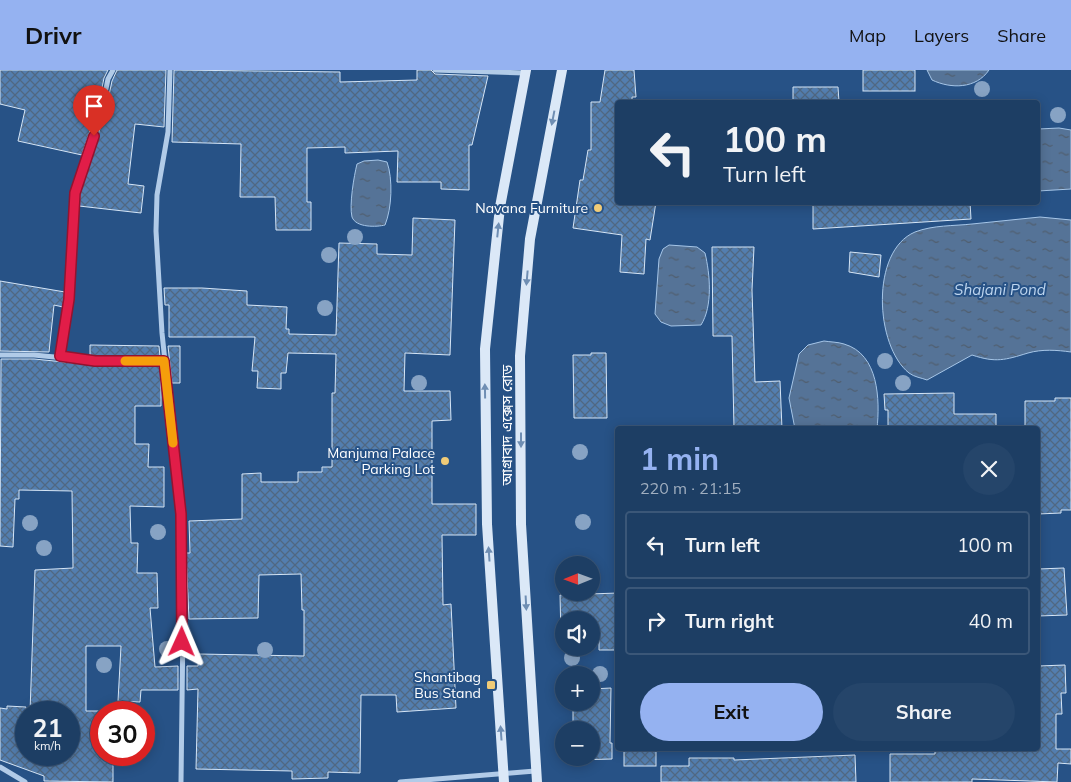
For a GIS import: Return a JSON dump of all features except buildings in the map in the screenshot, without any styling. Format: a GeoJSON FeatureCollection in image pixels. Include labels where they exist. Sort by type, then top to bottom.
{"type":"FeatureCollection","features":[{"type":"Feature","properties":{"kind":"main road","name":"আগ্রাবাদ এক্সেস রোড"},"geometry":{"type":"LineString","coordinates":[[537,782],[521,524],[520,356],[530,239],[562,70]]}},
{"type":"Feature","properties":{"kind":"main road","name":"আগ্রাবাদ এক্সেস রোড"},"geometry":{"type":"LineString","coordinates":[[504,778],[487,524],[485,349],[500,208],[526,72]]}},
{"type":"Feature","properties":{"kind":"street"},"geometry":{"type":"LineString","coordinates":[[60,356],[69,299],[75,193],[102,108],[108,79],[113,70]]}},
{"type":"Feature","properties":{"kind":"street"},"geometry":{"type":"LineString","coordinates":[[170,70],[168,132],[157,195],[156,231],[164,361],[181,514],[183,626],[181,782]]}},
{"type":"Feature","properties":{"kind":"street"},"geometry":{"type":"LineString","coordinates":[[435,70],[526,72]]}},
{"type":"Feature","properties":{"kind":"street"},"geometry":{"type":"LineString","coordinates":[[0,355],[60,356],[95,361],[164,361]]}},
{"type":"Feature","properties":{"kind":"street"},"geometry":{"type":"LineString","coordinates":[[0,767],[25,782]]}},
{"type":"Feature","properties":{"kind":"street"},"geometry":{"type":"LineString","coordinates":[[400,782],[504,778],[536,771]]}},
{"type":"Feature","properties":{"kind":"water"},"geometry":{"type":"Polygon","coordinates":[[[927,70],[989,70],[977,81],[955,86],[932,80],[927,70]]]}},
{"type":"Feature","properties":{"kind":"water"},"geometry":{"type":"Polygon","coordinates":[[[1059,128],[1071,130],[1071,189],[1040,191],[1040,129],[1059,128]]]}},
{"type":"Feature","properties":{"kind":"water"},"geometry":{"type":"Polygon","coordinates":[[[378,160],[387,162],[389,169],[391,185],[387,218],[385,225],[362,225],[354,221],[351,212],[352,190],[357,164],[364,161],[378,160]]]}},
{"type":"Feature","properties":{"kind":"water","name":"Shajani Pond"},"geometry":{"type":"Polygon","coordinates":[[[1040,217],[1071,220],[1071,352],[1039,351],[1000,360],[972,355],[927,380],[909,373],[898,360],[889,342],[884,322],[882,300],[884,278],[890,258],[900,242],[915,232],[929,228],[1040,217]]]}},
{"type":"Feature","properties":{"kind":"water"},"geometry":{"type":"Polygon","coordinates":[[[669,245],[697,247],[705,253],[709,280],[709,299],[701,325],[671,326],[661,322],[655,314],[659,259],[663,249],[669,245]]]}},
{"type":"Feature","properties":{"kind":"water"},"geometry":{"type":"Polygon","coordinates":[[[824,341],[842,343],[856,349],[864,357],[875,379],[878,405],[877,426],[794,426],[789,398],[799,354],[808,345],[824,341]]]}},
{"type":"Feature","properties":{"kind":"slow traffic"},"geometry":{"type":"LineString","coordinates":[[125,361],[164,361],[173,443]]}},
{"type":"Feature","properties":{"kind":"place","name":"Navana Furniture"},"geometry":{"type":"Point","coordinates":[598,208]}},
{"type":"Feature","properties":{"kind":"place","name":"Manjuma Palace Parking Lot"},"geometry":{"type":"Point","coordinates":[445,461]}},
{"type":"Feature","properties":{"kind":"place","name":"Shantibag Bus Stand"},"geometry":{"type":"Point","coordinates":[491,685]}},
{"type":"Feature","properties":{"kind":"route"},"geometry":{"type":"LineString","coordinates":[[94,136],[75,193],[69,299],[60,356],[95,361],[164,361],[181,514],[182,642]]}}]}
